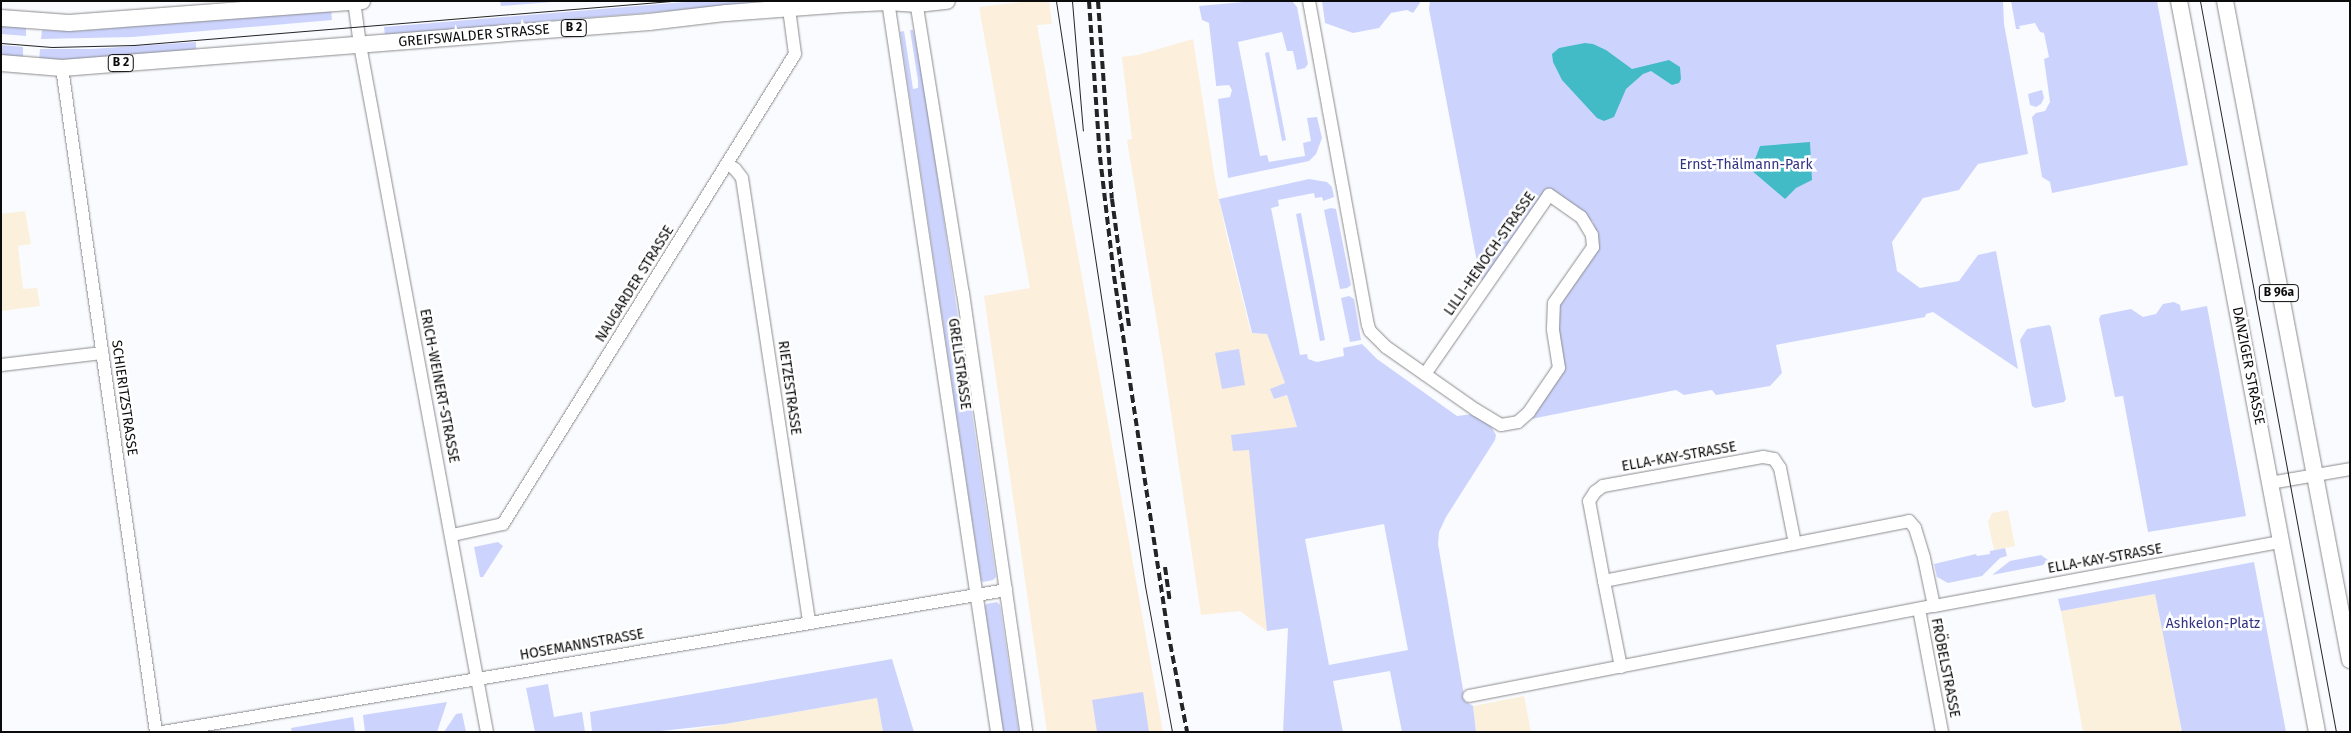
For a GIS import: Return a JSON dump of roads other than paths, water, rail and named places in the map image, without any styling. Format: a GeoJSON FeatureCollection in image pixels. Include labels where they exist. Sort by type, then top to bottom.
{"type":"FeatureCollection","features":[{"type":"Feature","properties":{"kind":"main road","name":"GREIFSWALDER STRASSE"},"geometry":{"type":"LineString","coordinates":[[1,63],[62,68],[888,1],[916,3],[947,1]]}},
{"type":"Feature","properties":{"kind":"main road","name":"DANZIGER STRASSE"},"geometry":{"type":"LineString","coordinates":[[2179,1],[2317,732]]}},
{"type":"Feature","properties":{"kind":"main road","name":"B 96a"},"geometry":{"type":"LineString","coordinates":[[2225,1],[2350,660]]}},
{"type":"Feature","properties":{"kind":"main road"},"geometry":{"type":"LineString","coordinates":[[1,18],[69,23],[357,2]]}},
{"type":"Feature","properties":{"kind":"street","name":"GRELLSTRASSE"},"geometry":{"type":"LineString","coordinates":[[888,1],[998,732]]}},
{"type":"Feature","properties":{"kind":"street","name":"LILLI-HENOCH-STRASSE"},"geometry":{"type":"LineString","coordinates":[[1309,1],[1368,325],[1370,331],[1386,347],[1425,374],[1501,425],[1518,422],[1529,412],[1559,368],[1553,329],[1554,303],[1593,247],[1592,235],[1582,217],[1549,195],[1425,374]]}},
{"type":"Feature","properties":{"kind":"street"},"geometry":{"type":"LineString","coordinates":[[357,2],[360,45]]}},
{"type":"Feature","properties":{"kind":"street","name":"GRELLSTRASSE"},"geometry":{"type":"LineString","coordinates":[[916,3],[963,293],[1026,732]]}},
{"type":"Feature","properties":{"kind":"street","name":"NAUGARDER STRASSE"},"geometry":{"type":"LineString","coordinates":[[452,535],[503,524],[795,54],[790,9]]}},
{"type":"Feature","properties":{"kind":"street","name":"ERICH-WEINERT-STRASSE"},"geometry":{"type":"LineString","coordinates":[[360,45],[487,732]]}},
{"type":"Feature","properties":{"kind":"street","name":"SCHIERITZSTRASSE"},"geometry":{"type":"LineString","coordinates":[[62,68],[156,732]]}},
{"type":"Feature","properties":{"kind":"street","name":"RIETZESTRASSE"},"geometry":{"type":"LineString","coordinates":[[728,164],[736,169],[742,178],[809,622]]}},
{"type":"Feature","properties":{"kind":"street"},"geometry":{"type":"LineString","coordinates":[[1,366],[102,353]]}},
{"type":"Feature","properties":{"kind":"street","name":"ELLA-KAY-STRASSE"},"geometry":{"type":"LineString","coordinates":[[1621,667],[1589,502],[1595,492],[1604,486],[1763,457],[1774,459],[1780,468],[1795,544]]}},
{"type":"Feature","properties":{"kind":"street"},"geometry":{"type":"LineString","coordinates":[[2270,483],[2350,469]]}},
{"type":"Feature","properties":{"kind":"street"},"geometry":{"type":"LineString","coordinates":[[1604,581],[1909,521],[1915,528],[1924,558],[1934,606]]}},
{"type":"Feature","properties":{"kind":"street","name":"ELLA-KAY-STRASSE"},"geometry":{"type":"LineString","coordinates":[[1469,696],[1934,606],[2281,542]]}},
{"type":"Feature","properties":{"kind":"street","name":"HOSEMANNSTRASSE"},"geometry":{"type":"LineString","coordinates":[[163,732],[478,677],[1006,590]]}},
{"type":"Feature","properties":{"kind":"street","name":"FRÖBELSTRASSE"},"geometry":{"type":"LineString","coordinates":[[1919,609],[1942,732]]}},
{"type":"Feature","properties":{"kind":"tram line"},"geometry":{"type":"LineString","coordinates":[[1,43],[52,47],[134,45],[671,1]]}},
{"type":"Feature","properties":{"kind":"tram line"},"geometry":{"type":"LineString","coordinates":[[1056,1],[1145,586],[1172,732]]}},
{"type":"Feature","properties":{"kind":"tram line"},"geometry":{"type":"LineString","coordinates":[[1072,1],[1083,131]]}},
{"type":"Feature","properties":{"kind":"tram line"},"geometry":{"type":"LineString","coordinates":[[2200,1],[2336,732]]}},
{"type":"Feature","properties":{"kind":"railway"},"geometry":{"type":"LineString","coordinates":[[1089,1],[1100,157],[1114,276],[1168,632],[1187,732]]}},
{"type":"Feature","properties":{"kind":"railway"},"geometry":{"type":"LineString","coordinates":[[1098,1],[1112,199],[1129,327]]}},
{"type":"Feature","properties":{"kind":"railway"},"geometry":{"type":"LineString","coordinates":[[1165,567],[1170,601]]}},
{"type":"Feature","properties":{"kind":"park label","name":"Ernst-Thälmann-Park"},"geometry":{"type":"Point","coordinates":[1746,165]}},
{"type":"Feature","properties":{"kind":"park label","name":"Ashkelon-Platz"},"geometry":{"type":"Point","coordinates":[2213,624]}}]}
